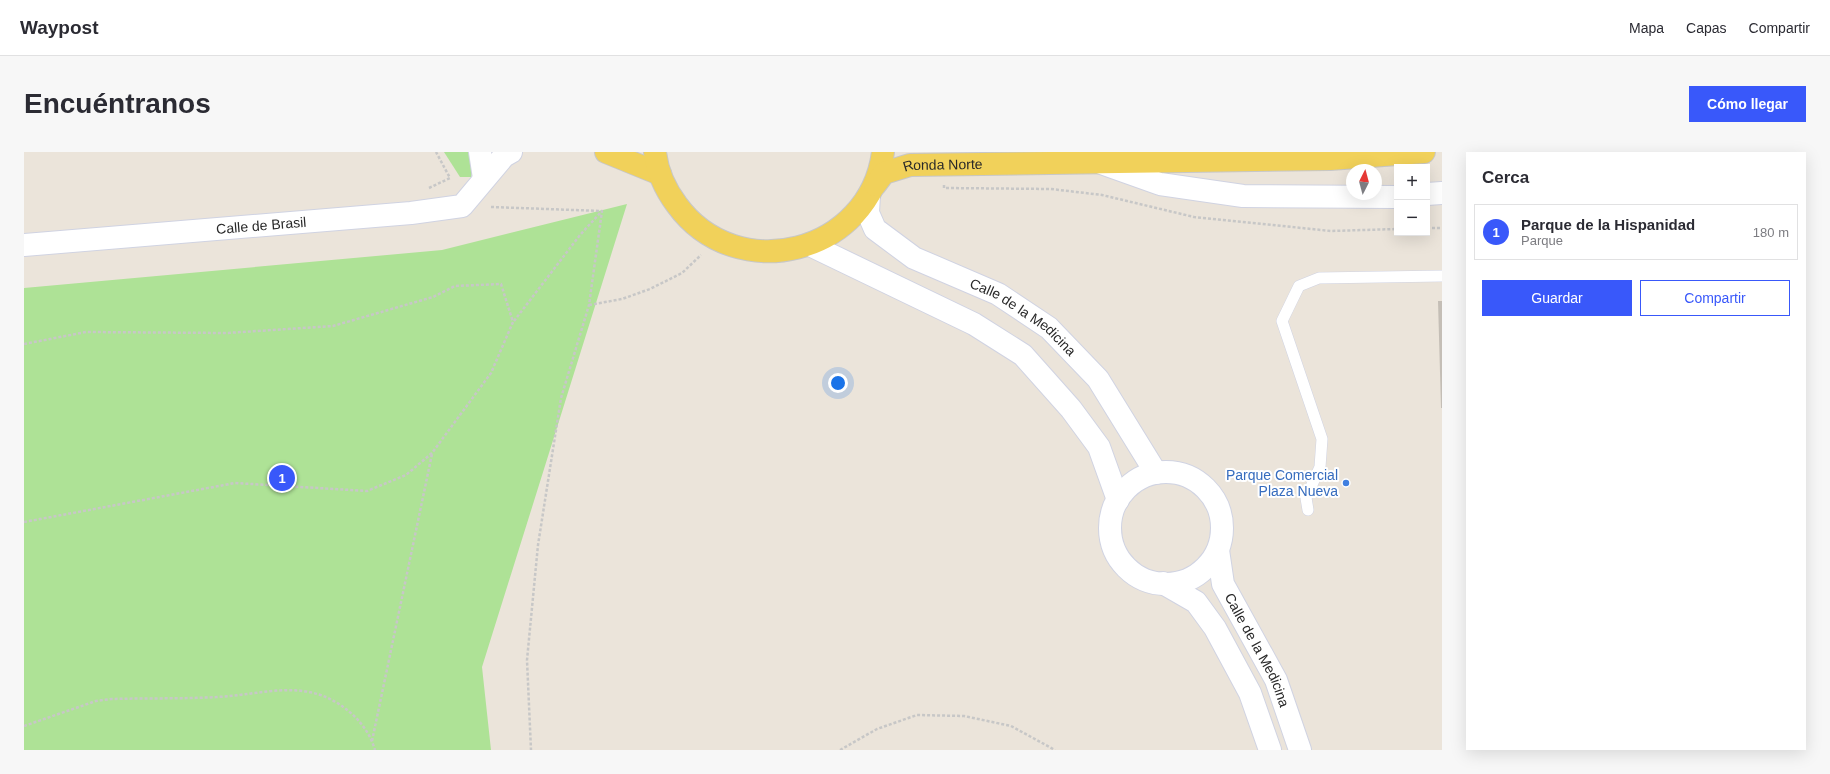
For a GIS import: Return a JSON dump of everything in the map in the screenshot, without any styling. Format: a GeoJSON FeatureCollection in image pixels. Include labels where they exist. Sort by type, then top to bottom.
{"type":"FeatureCollection","features":[{"type":"Feature","properties":{"kind":"main road"},"geometry":{"type":"LineString","coordinates":[[480,152],[484,178]]}},
{"type":"Feature","properties":{"kind":"main road"},"geometry":{"type":"LineString","coordinates":[[462,206],[484,178],[504,156],[511,152]]}},
{"type":"Feature","properties":{"kind":"main road"},"geometry":{"type":"LineString","coordinates":[[606,152],[660,174]]}},
{"type":"Feature","properties":{"kind":"main road","name":"Ronda Norte"},"geometry":{"type":"LineString","coordinates":[[655,152],[660,174],[670,195],[683,214],[700,229],[720,241],[742,249],[764,252],[788,250],[810,245],[828,236],[844,225],[858,211],[884,173],[910,165],[1330,159],[1424,152]]}},
{"type":"Feature","properties":{"kind":"main road","name":"Ronda Norte"},"geometry":{"type":"LineString","coordinates":[[872,190],[882,162],[883,152]]}},
{"type":"Feature","properties":{"kind":"main road"},"geometry":{"type":"LineString","coordinates":[[1099,162],[1160,184],[1243,196],[1394,197]]}},
{"type":"Feature","properties":{"kind":"main road","name":"Calle de la Medicina"},"geometry":{"type":"LineString","coordinates":[[872,190],[868,212],[875,229],[914,258],[998,294],[1049,328],[1098,379],[1156,473]]}},
{"type":"Feature","properties":{"kind":"main road"},"geometry":{"type":"LineString","coordinates":[[1430,194],[1442,193]]}},
{"type":"Feature","properties":{"kind":"main road","name":"Calle de Brasil"},"geometry":{"type":"LineString","coordinates":[[24,245],[462,206]]}},
{"type":"Feature","properties":{"kind":"main road","name":"Calle de la Medicina"},"geometry":{"type":"LineString","coordinates":[[810,245],[974,324],[1023,356],[1071,409],[1099,447],[1118,500]]}},
{"type":"Feature","properties":{"kind":"main road"},"geometry":{"type":"LineString","coordinates":[[1171,472],[1186,476],[1199,483],[1210,493],[1218,506],[1222,534],[1218,550],[1212,560],[1196,575],[1186,580],[1163,583],[1145,579],[1128,569],[1117,554],[1111,536],[1111,518],[1118,500],[1134,482],[1156,473],[1171,472]]}},
{"type":"Feature","properties":{"kind":"main road","name":"Calle de la Medicina"},"geometry":{"type":"LineString","coordinates":[[1218,550],[1223,584],[1276,680],[1300,750]]}},
{"type":"Feature","properties":{"kind":"main road","name":"Calle de la Medicina"},"geometry":{"type":"LineString","coordinates":[[1163,583],[1196,602],[1215,628],[1250,694],[1270,750]]}},
{"type":"Feature","properties":{"kind":"lane"},"geometry":{"type":"LineString","coordinates":[[1308,510],[1306,498],[1320,467],[1322,440],[1282,321],[1299,286],[1319,278],[1442,276]]}},
{"type":"Feature","properties":{"kind":"path"},"geometry":{"type":"LineString","coordinates":[[428,210],[424,190],[450,178],[436,152]]}},
{"type":"Feature","properties":{"kind":"path"},"geometry":{"type":"LineString","coordinates":[[462,206],[602,211]]}},
{"type":"Feature","properties":{"kind":"path"},"geometry":{"type":"LineString","coordinates":[[532,750],[526,660],[538,545],[561,398],[589,305],[602,211]]}},
{"type":"Feature","properties":{"kind":"path"},"geometry":{"type":"LineString","coordinates":[[24,522],[235,483],[367,491],[406,475],[432,453],[492,373],[513,322],[580,235],[602,211]]}},
{"type":"Feature","properties":{"kind":"path"},"geometry":{"type":"LineString","coordinates":[[1430,228],[1442,228]]}},
{"type":"Feature","properties":{"kind":"path"},"geometry":{"type":"LineString","coordinates":[[589,305],[622,299],[650,289],[682,273],[700,256],[720,241]]}},
{"type":"Feature","properties":{"kind":"path"},"geometry":{"type":"LineString","coordinates":[[24,344],[86,332],[227,333],[333,326],[433,297],[455,286],[501,284],[513,322]]}},
{"type":"Feature","properties":{"kind":"path"},"geometry":{"type":"LineString","coordinates":[[372,741],[432,453]]}},
{"type":"Feature","properties":{"kind":"path"},"geometry":{"type":"LineString","coordinates":[[24,726],[96,701],[111,699],[218,697],[269,691],[300,690],[322,694],[358,718],[372,741],[375,750]]}},
{"type":"Feature","properties":{"kind":"path"},"geometry":{"type":"LineString","coordinates":[[840,750],[877,729],[917,715],[964,716],[1011,726],[1055,750]]}},
{"type":"Feature","properties":{"kind":"green space"},"geometry":{"type":"Polygon","coordinates":[[[444,152],[471,152],[473,169],[471,177],[460,177],[444,152]]]}},
{"type":"Feature","properties":{"kind":"green space"},"geometry":{"type":"Polygon","coordinates":[[[627,204],[482,667],[491,750],[24,750],[24,288],[442,250],[627,204]]]}},
{"type":"Feature","properties":{"kind":"building"},"geometry":{"type":"Polygon","coordinates":[[[1438,301],[1442,301],[1442,408],[1441,408],[1438,301]]]}},
{"type":"Feature","properties":{"kind":"place","name":"Parque de la Hispanidad"},"geometry":{"type":"Point","coordinates":[282,478]}},
{"type":"Feature","properties":{"kind":"place","name":"Parque Comercial Plaza Nueva"},"geometry":{"type":"Point","coordinates":[1346,483]}}]}
